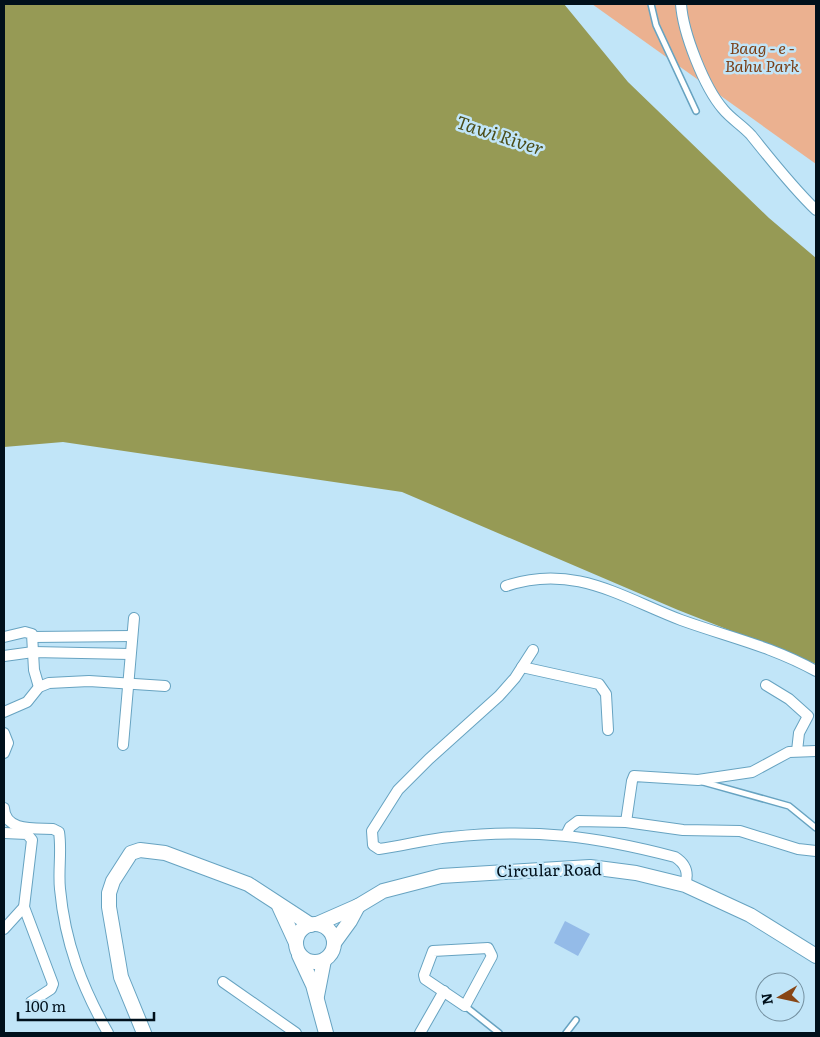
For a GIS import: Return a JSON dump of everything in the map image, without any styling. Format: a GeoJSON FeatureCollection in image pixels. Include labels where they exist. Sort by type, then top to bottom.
{"type":"FeatureCollection","features":[{"type":"Feature","properties":{"kind":"main road"},"geometry":{"type":"LineString","coordinates":[[144,1033],[121,977],[109,907],[109,893],[113,880],[131,853],[140,850],[165,853],[248,884],[314,925],[329,931],[334,943]]}},
{"type":"Feature","properties":{"kind":"main road","name":"Circular Road"},"geometry":{"type":"LineString","coordinates":[[314,925],[358,906],[383,891],[441,876],[503,870],[590,867],[614,869],[685,885],[750,915],[816,956]]}},
{"type":"Feature","properties":{"kind":"main road"},"geometry":{"type":"LineString","coordinates":[[277,903],[317,997],[326,1033]]}},
{"type":"Feature","properties":{"kind":"main road"},"geometry":{"type":"LineString","coordinates":[[298,949],[311,962],[324,960],[329,956],[334,943],[358,906]]}},
{"type":"Feature","properties":{"kind":"main road"},"geometry":{"type":"LineString","coordinates":[[298,949],[300,932],[314,925]]}},
{"type":"Feature","properties":{"kind":"main road"},"geometry":{"type":"LineString","coordinates":[[317,997],[324,960]]}},
{"type":"Feature","properties":{"kind":"street"},"geometry":{"type":"LineString","coordinates":[[681,4],[686,31],[704,75],[722,109],[742,126],[797,192],[816,210]]}},
{"type":"Feature","properties":{"kind":"street"},"geometry":{"type":"LineString","coordinates":[[506,586],[537,579],[573,579],[596,584],[681,620],[774,650],[816,671]]}},
{"type":"Feature","properties":{"kind":"street"},"geometry":{"type":"LineString","coordinates":[[122,745],[134,618]]}},
{"type":"Feature","properties":{"kind":"street"},"geometry":{"type":"LineString","coordinates":[[4,637],[28,632],[33,637],[34,670],[39,687]]}},
{"type":"Feature","properties":{"kind":"street"},"geometry":{"type":"LineString","coordinates":[[33,637],[132,636]]}},
{"type":"Feature","properties":{"kind":"street"},"geometry":{"type":"LineString","coordinates":[[532,650],[522,667],[499,696],[429,759],[398,790],[372,831],[371,842],[379,849],[452,837],[532,832],[566,835],[610,842],[675,857],[681,861],[686,871],[688,878],[685,885]]}},
{"type":"Feature","properties":{"kind":"street"},"geometry":{"type":"LineString","coordinates":[[4,656],[33,652],[130,654]]}},
{"type":"Feature","properties":{"kind":"street"},"geometry":{"type":"LineString","coordinates":[[522,667],[599,684],[604,689],[607,698],[608,730]]}},
{"type":"Feature","properties":{"kind":"street"},"geometry":{"type":"LineString","coordinates":[[4,712],[27,702],[39,687],[57,681],[165,686]]}},
{"type":"Feature","properties":{"kind":"street"},"geometry":{"type":"LineString","coordinates":[[766,685],[789,699],[808,716],[799,732],[797,751]]}},
{"type":"Feature","properties":{"kind":"street"},"geometry":{"type":"LineString","coordinates":[[4,733],[8,743],[4,753]]}},
{"type":"Feature","properties":{"kind":"street"},"geometry":{"type":"LineString","coordinates":[[626,822],[634,776],[698,780],[752,772],[783,754],[797,751],[816,751]]}},
{"type":"Feature","properties":{"kind":"street"},"geometry":{"type":"LineString","coordinates":[[4,808],[5,816],[17,826]]}},
{"type":"Feature","properties":{"kind":"street"},"geometry":{"type":"LineString","coordinates":[[566,835],[570,827],[578,821],[626,822],[683,830],[740,831],[798,849],[816,851]]}},
{"type":"Feature","properties":{"kind":"street"},"geometry":{"type":"LineString","coordinates":[[31,1002],[51,989],[53,984],[24,907],[32,840],[27,834],[4,833],[17,826],[58,830],[60,835],[60,889],[67,939],[84,989],[108,1033]]}},
{"type":"Feature","properties":{"kind":"street"},"geometry":{"type":"LineString","coordinates":[[4,929],[24,907]]}},
{"type":"Feature","properties":{"kind":"street"},"geometry":{"type":"LineString","coordinates":[[488,948],[492,956],[465,1006],[425,979],[424,975],[431,952],[436,950],[488,948]]}},
{"type":"Feature","properties":{"kind":"street"},"geometry":{"type":"LineString","coordinates":[[223,982],[296,1033]]}},
{"type":"Feature","properties":{"kind":"street"},"geometry":{"type":"LineString","coordinates":[[420,1033],[444,991]]}},
{"type":"Feature","properties":{"kind":"lane"},"geometry":{"type":"LineString","coordinates":[[651,4],[656,25],[696,111]]}},
{"type":"Feature","properties":{"kind":"lane"},"geometry":{"type":"LineString","coordinates":[[698,780],[790,806],[816,828]]}},
{"type":"Feature","properties":{"kind":"lane"},"geometry":{"type":"LineString","coordinates":[[465,1006],[499,1033]]}},
{"type":"Feature","properties":{"kind":"lane"},"geometry":{"type":"LineString","coordinates":[[566,1033],[576,1020]]}},
{"type":"Feature","properties":{"kind":"green space","name":"Baag - e - Bahu Park"},"geometry":{"type":"Polygon","coordinates":[[[592,4],[816,4],[816,164],[592,4]]]}},
{"type":"Feature","properties":{"kind":"water","name":"Tawi River"},"geometry":{"type":"Polygon","coordinates":[[[4,4],[564,4],[628,82],[769,218],[816,258],[816,664],[678,610],[402,492],[63,442],[4,447],[4,4]]]}},
{"type":"Feature","properties":{"kind":"building"},"geometry":{"type":"Polygon","coordinates":[[[565,921],[590,934],[578,956],[554,943],[565,921]]]}}]}
